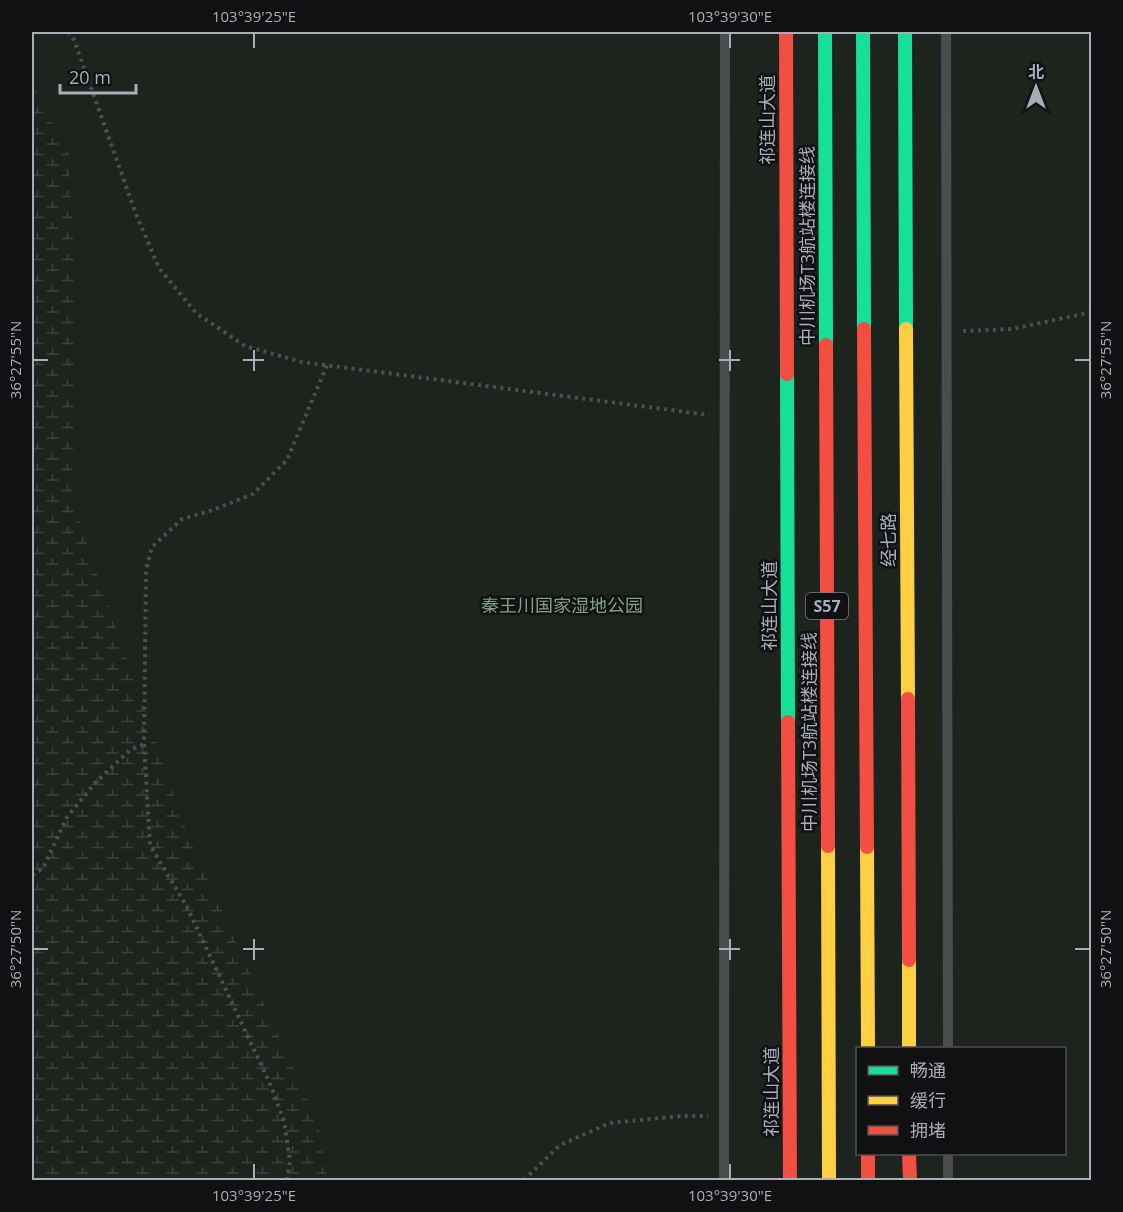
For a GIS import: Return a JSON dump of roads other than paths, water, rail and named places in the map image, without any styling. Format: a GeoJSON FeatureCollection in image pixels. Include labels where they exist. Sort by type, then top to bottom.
{"type":"FeatureCollection","features":[{"type":"Feature","properties":{"kind":"main road","name":"祁连山大道"},"geometry":{"type":"LineString","coordinates":[[786,32],[790,1180]]}},
{"type":"Feature","properties":{"kind":"main road","name":"中川机场T3航站楼连接线"},"geometry":{"type":"LineString","coordinates":[[825,32],[830,1180]]}},
{"type":"Feature","properties":{"kind":"main road","name":"S57"},"geometry":{"type":"LineString","coordinates":[[863,32],[868,1047]]}},
{"type":"Feature","properties":{"kind":"main road","name":"经七路"},"geometry":{"type":"LineString","coordinates":[[904,32],[909,1047]]}},
{"type":"Feature","properties":{"kind":"main road"},"geometry":{"type":"LineString","coordinates":[[868,1155],[868,1180]]}},
{"type":"Feature","properties":{"kind":"main road"},"geometry":{"type":"LineString","coordinates":[[909,1155],[909,1180]]}},
{"type":"Feature","properties":{"kind":"lane"},"geometry":{"type":"LineString","coordinates":[[724,1180],[725,32]]}},
{"type":"Feature","properties":{"kind":"lane"},"geometry":{"type":"LineString","coordinates":[[946,32],[948,1047]]}},
{"type":"Feature","properties":{"kind":"lane"},"geometry":{"type":"LineString","coordinates":[[948,1155],[948,1180]]}},
{"type":"Feature","properties":{"kind":"park label","name":"秦王川国家湿地公园"},"geometry":{"type":"Point","coordinates":[562,606]}}]}
